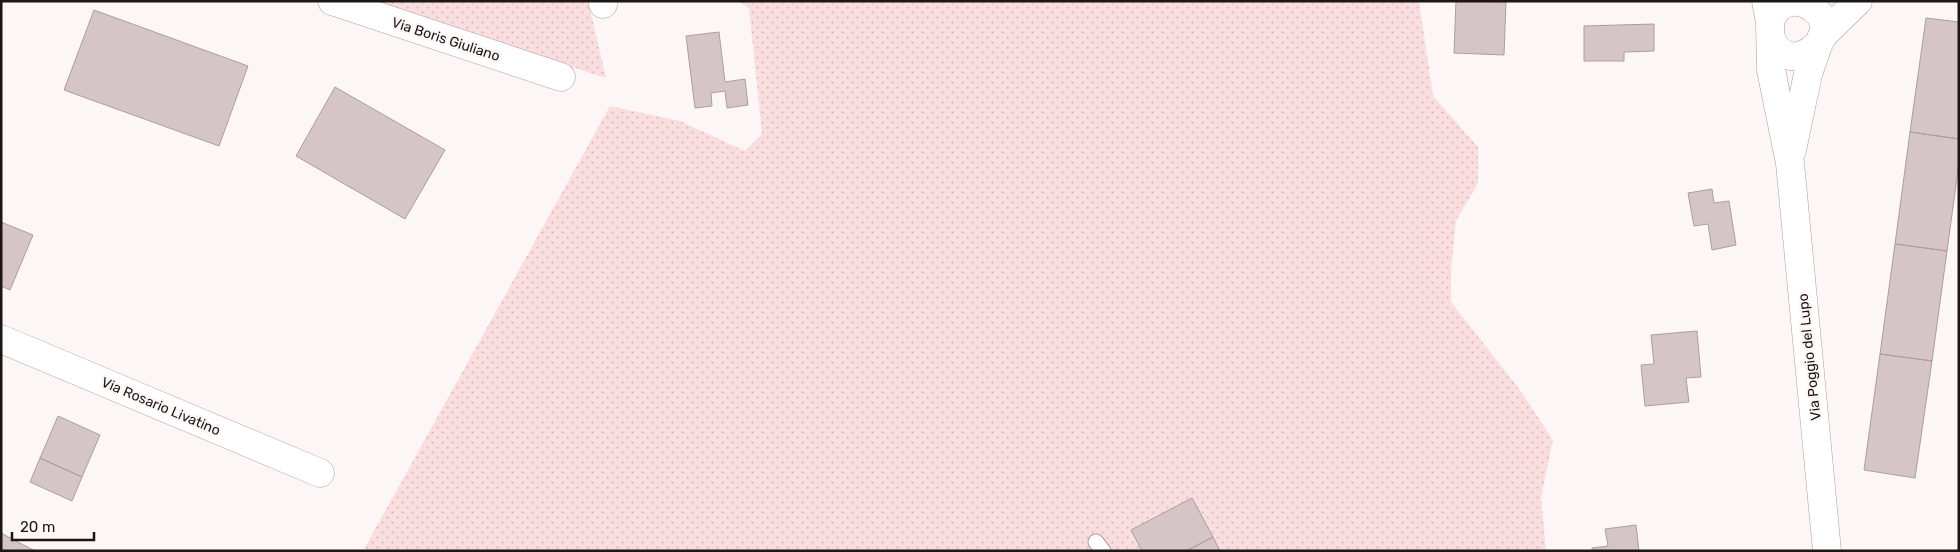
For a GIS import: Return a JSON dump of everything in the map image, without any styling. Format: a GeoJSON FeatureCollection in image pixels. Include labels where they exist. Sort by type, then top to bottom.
{"type":"FeatureCollection","features":[{"type":"Feature","properties":{"kind":"street","name":"Via Boris Giuliano"},"geometry":{"type":"LineString","coordinates":[[332,1],[560,77]]}},
{"type":"Feature","properties":{"kind":"street"},"geometry":{"type":"LineString","coordinates":[[1769,20],[1776,47],[1784,53],[1795,56],[1805,55],[1858,1]]}},
{"type":"Feature","properties":{"kind":"street"},"geometry":{"type":"LineString","coordinates":[[1792,2],[1808,2],[1822,20],[1820,41],[1808,74],[1790,163],[1771,70],[1769,20],[1782,6],[1792,2]]}},
{"type":"Feature","properties":{"kind":"street","name":"Via Poggio del Lupo"},"geometry":{"type":"LineString","coordinates":[[1790,163],[1828,551]]}},
{"type":"Feature","properties":{"kind":"street","name":"Via Rosario Livatino"},"geometry":{"type":"LineString","coordinates":[[1,339],[320,473]]}},
{"type":"Feature","properties":{"kind":"shaded area"},"geometry":{"type":"Polygon","coordinates":[[[365,1],[588,1],[606,78],[365,1]]]}},
{"type":"Feature","properties":{"kind":"shaded area"},"geometry":{"type":"Polygon","coordinates":[[[739,1],[1419,1],[1433,96],[1478,147],[1478,183],[1456,221],[1451,269],[1451,302],[1520,390],[1553,440],[1541,497],[1546,551],[363,551],[610,106],[680,121],[745,151],[762,134],[749,8],[739,1]]]}},
{"type":"Feature","properties":{"kind":"building"},"geometry":{"type":"Polygon","coordinates":[[[1456,1],[1506,2],[1504,55],[1454,53],[1456,1]]]}},
{"type":"Feature","properties":{"kind":"building"},"geometry":{"type":"Polygon","coordinates":[[[94,10],[248,66],[219,146],[64,90],[94,10]]]}},
{"type":"Feature","properties":{"kind":"building"},"geometry":{"type":"Polygon","coordinates":[[[1926,18],[1959,22],[1959,139],[1910,132],[1926,18]]]}},
{"type":"Feature","properties":{"kind":"building"},"geometry":{"type":"Polygon","coordinates":[[[1654,24],[1654,51],[1624,52],[1624,61],[1584,61],[1584,26],[1654,24]]]}},
{"type":"Feature","properties":{"kind":"building"},"geometry":{"type":"Polygon","coordinates":[[[719,32],[725,82],[745,79],[748,105],[727,108],[725,91],[711,93],[712,106],[695,108],[686,36],[719,32]]]}},
{"type":"Feature","properties":{"kind":"building"},"geometry":{"type":"Polygon","coordinates":[[[335,87],[445,150],[405,219],[296,156],[335,87]]]}},
{"type":"Feature","properties":{"kind":"building"},"geometry":{"type":"Polygon","coordinates":[[[1910,132],[1959,139],[1959,163],[1947,251],[1895,244],[1910,132]]]}},
{"type":"Feature","properties":{"kind":"building"},"geometry":{"type":"Polygon","coordinates":[[[1712,189],[1714,203],[1729,201],[1736,245],[1712,250],[1708,224],[1694,226],[1688,193],[1712,189]]]}},
{"type":"Feature","properties":{"kind":"building"},"geometry":{"type":"Polygon","coordinates":[[[1,222],[33,235],[10,290],[1,286],[1,222]]]}},
{"type":"Feature","properties":{"kind":"building"},"geometry":{"type":"Polygon","coordinates":[[[1895,244],[1947,251],[1932,361],[1880,354],[1895,244]]]}},
{"type":"Feature","properties":{"kind":"building"},"geometry":{"type":"Polygon","coordinates":[[[1697,331],[1701,377],[1686,378],[1689,402],[1645,406],[1641,365],[1654,364],[1651,335],[1697,331]]]}},
{"type":"Feature","properties":{"kind":"building"},"geometry":{"type":"Polygon","coordinates":[[[1880,354],[1932,361],[1915,478],[1864,470],[1880,354]]]}},
{"type":"Feature","properties":{"kind":"building"},"geometry":{"type":"Polygon","coordinates":[[[58,416],[100,435],[82,477],[40,458],[58,416]]]}},
{"type":"Feature","properties":{"kind":"building"},"geometry":{"type":"Polygon","coordinates":[[[40,458],[82,477],[72,501],[30,482],[40,458]]]}},
{"type":"Feature","properties":{"kind":"building"},"geometry":{"type":"Polygon","coordinates":[[[1192,498],[1213,537],[1186,551],[1142,551],[1131,530],[1192,498]]]}},
{"type":"Feature","properties":{"kind":"building"},"geometry":{"type":"Polygon","coordinates":[[[1636,525],[1639,551],[1592,551],[1592,548],[1608,546],[1605,529],[1636,525]]]}},
{"type":"Feature","properties":{"kind":"building"},"geometry":{"type":"Polygon","coordinates":[[[1,533],[35,551],[1,551],[1,533]]]}},
{"type":"Feature","properties":{"kind":"building"},"geometry":{"type":"Polygon","coordinates":[[[1213,537],[1220,551],[1186,551],[1213,537]]]}}]}
